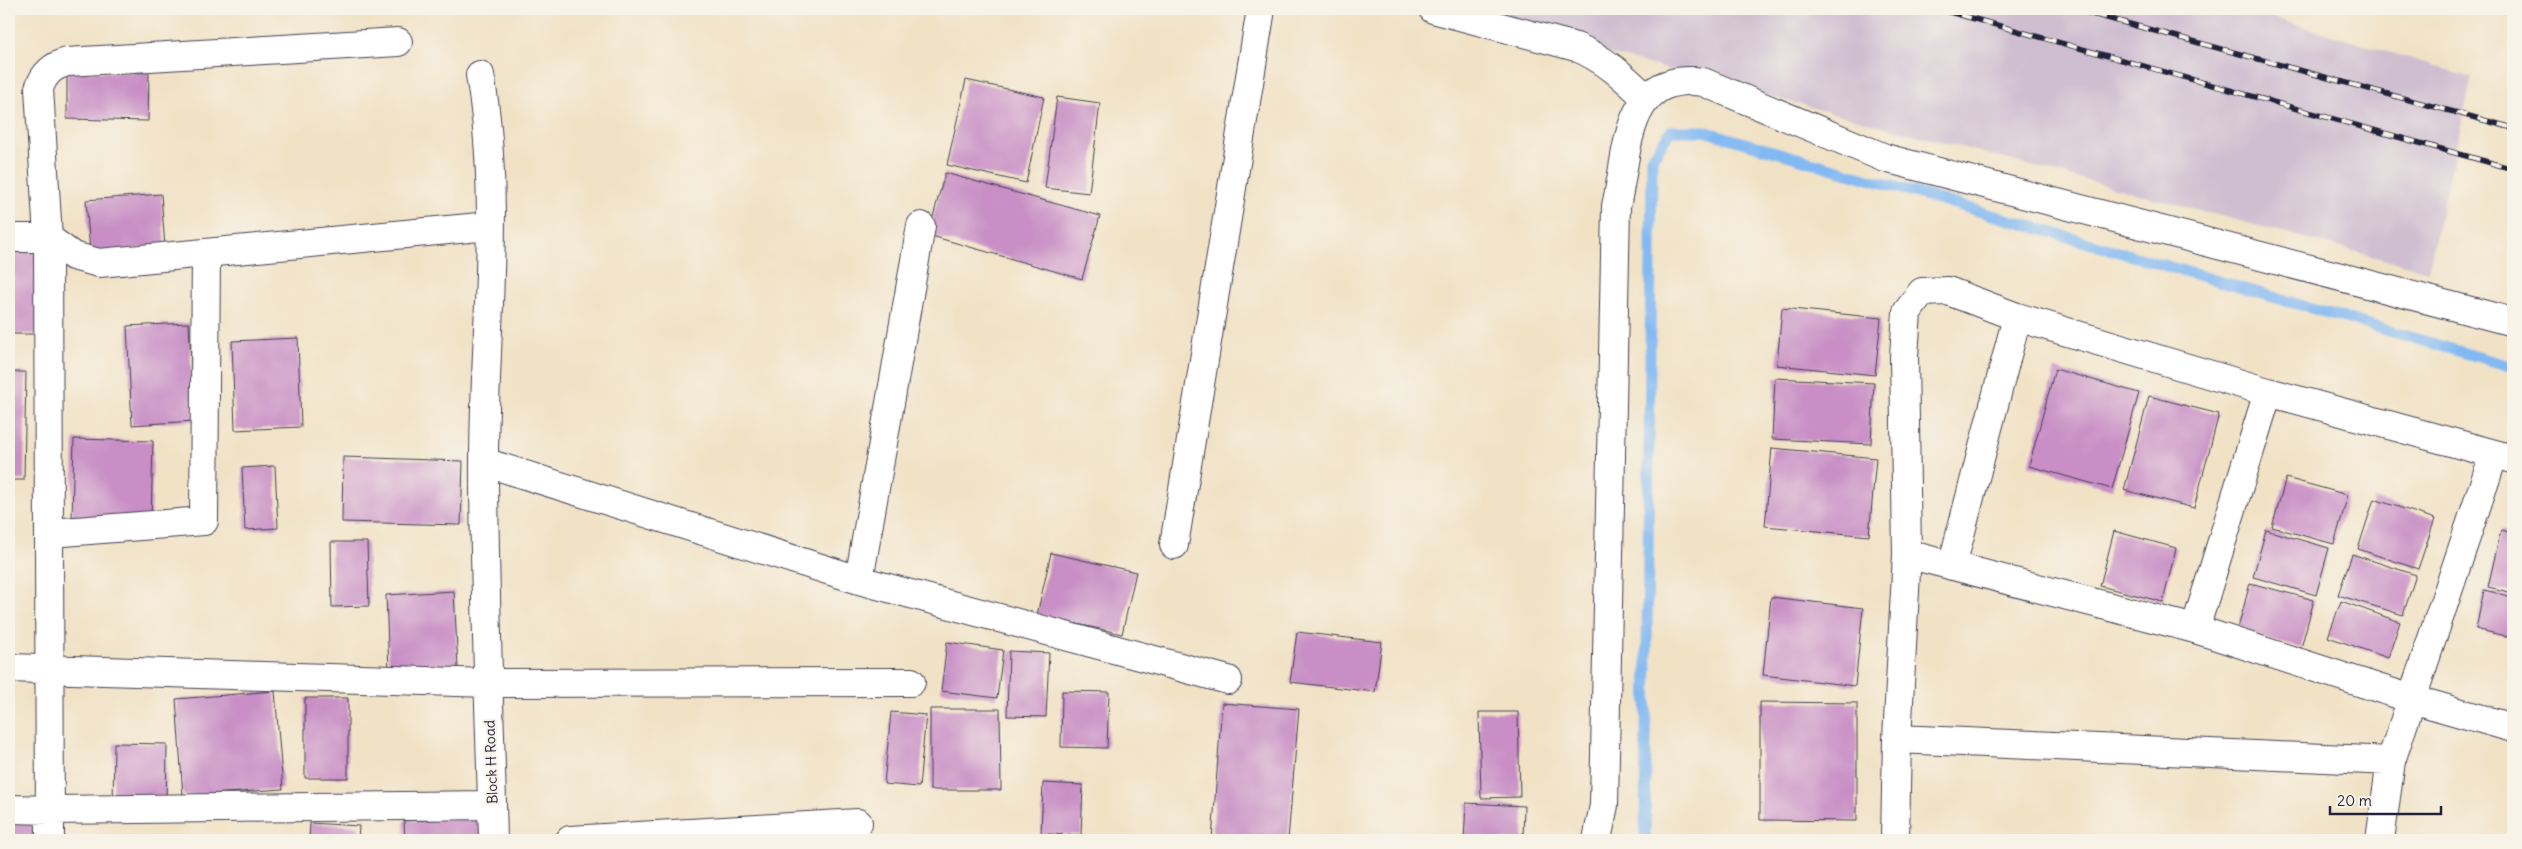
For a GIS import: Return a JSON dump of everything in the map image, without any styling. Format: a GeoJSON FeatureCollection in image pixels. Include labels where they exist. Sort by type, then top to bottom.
{"type":"FeatureCollection","features":[{"type":"Feature","properties":{"kind":"street"},"geometry":{"type":"LineString","coordinates":[[1174,545],[1261,9]]}},
{"type":"Feature","properties":{"kind":"street"},"geometry":{"type":"LineString","coordinates":[[1433,9],[1576,47],[1612,66],[1646,98]]}},
{"type":"Feature","properties":{"kind":"street"},"geometry":{"type":"LineString","coordinates":[[50,840],[51,533],[48,238],[39,88],[43,77],[56,65],[398,42]]}},
{"type":"Feature","properties":{"kind":"street","name":"Block H Road"},"geometry":{"type":"LineString","coordinates":[[480,75],[485,106],[490,226],[484,462],[493,840]]}},
{"type":"Feature","properties":{"kind":"street"},"geometry":{"type":"LineString","coordinates":[[1597,840],[1604,805],[1616,206],[1628,136],[1635,115],[1646,98],[1670,83],[1685,80],[1702,82],[1885,158],[2513,322]]}},
{"type":"Feature","properties":{"kind":"street"},"geometry":{"type":"LineString","coordinates":[[9,238],[48,238],[72,256],[99,263],[490,226]]}},
{"type":"Feature","properties":{"kind":"street"},"geometry":{"type":"LineString","coordinates":[[859,580],[921,226]]}},
{"type":"Feature","properties":{"kind":"street"},"geometry":{"type":"LineString","coordinates":[[51,533],[204,521],[206,253]]}},
{"type":"Feature","properties":{"kind":"street"},"geometry":{"type":"LineString","coordinates":[[1895,840],[1897,739],[1907,554],[1904,356],[1907,312],[1922,292],[1948,290],[2017,317],[2268,392],[2504,456],[2412,699],[2391,761],[2380,840]]}},
{"type":"Feature","properties":{"kind":"street"},"geometry":{"type":"LineString","coordinates":[[1952,566],[2017,317]]}},
{"type":"Feature","properties":{"kind":"street"},"geometry":{"type":"LineString","coordinates":[[2195,629],[2268,392]]}},
{"type":"Feature","properties":{"kind":"street"},"geometry":{"type":"LineString","coordinates":[[484,462],[859,580],[1228,680]]}},
{"type":"Feature","properties":{"kind":"street"},"geometry":{"type":"LineString","coordinates":[[1907,554],[2195,629],[2412,699],[2513,728]]}},
{"type":"Feature","properties":{"kind":"street"},"geometry":{"type":"LineString","coordinates":[[9,668],[489,683],[911,682]]}},
{"type":"Feature","properties":{"kind":"street"},"geometry":{"type":"LineString","coordinates":[[1897,739],[2391,761]]}},
{"type":"Feature","properties":{"kind":"street"},"geometry":{"type":"LineString","coordinates":[[9,809],[492,805]]}},
{"type":"Feature","properties":{"kind":"street"},"geometry":{"type":"LineString","coordinates":[[570,840],[858,823]]}},
{"type":"Feature","properties":{"kind":"shaded area"},"geometry":{"type":"Polygon","coordinates":[[[1441,9],[2244,9],[2472,77],[2428,271],[1441,9]]]}},
{"type":"Feature","properties":{"kind":"building"},"geometry":{"type":"Polygon","coordinates":[[[9,9],[11,9],[10,37],[9,37],[9,9]]]}},
{"type":"Feature","properties":{"kind":"building"},"geometry":{"type":"Polygon","coordinates":[[[67,71],[149,73],[148,121],[67,119],[67,71]]]}},
{"type":"Feature","properties":{"kind":"building"},"geometry":{"type":"Polygon","coordinates":[[[966,80],[1044,97],[1026,183],[947,165],[966,80]]]}},
{"type":"Feature","properties":{"kind":"building"},"geometry":{"type":"Polygon","coordinates":[[[1057,97],[1100,103],[1089,193],[1045,188],[1057,97]]]}},
{"type":"Feature","properties":{"kind":"building"},"geometry":{"type":"Polygon","coordinates":[[[945,173],[1100,216],[1082,279],[928,235],[945,173]]]}},
{"type":"Feature","properties":{"kind":"building"},"geometry":{"type":"Polygon","coordinates":[[[161,194],[165,247],[90,252],[86,200],[161,194]]]}},
{"type":"Feature","properties":{"kind":"building"},"geometry":{"type":"Polygon","coordinates":[[[9,251],[41,251],[42,334],[9,334],[9,251]]]}},
{"type":"Feature","properties":{"kind":"building"},"geometry":{"type":"Polygon","coordinates":[[[1782,308],[1881,318],[1875,375],[1777,365],[1782,308]]]}},
{"type":"Feature","properties":{"kind":"building"},"geometry":{"type":"Polygon","coordinates":[[[189,323],[194,421],[132,425],[127,326],[189,323]]]}},
{"type":"Feature","properties":{"kind":"building"},"geometry":{"type":"Polygon","coordinates":[[[298,338],[301,427],[235,430],[232,341],[298,338]]]}},
{"type":"Feature","properties":{"kind":"building"},"geometry":{"type":"Polygon","coordinates":[[[2055,369],[2139,393],[2112,489],[2029,466],[2055,369]]]}},
{"type":"Feature","properties":{"kind":"building"},"geometry":{"type":"Polygon","coordinates":[[[9,372],[26,372],[24,480],[9,480],[9,372]]]}},
{"type":"Feature","properties":{"kind":"building"},"geometry":{"type":"Polygon","coordinates":[[[1775,378],[1874,383],[1871,444],[1772,439],[1775,378]]]}},
{"type":"Feature","properties":{"kind":"building"},"geometry":{"type":"Polygon","coordinates":[[[2149,396],[2219,414],[2194,508],[2124,490],[2149,396]]]}},
{"type":"Feature","properties":{"kind":"building"},"geometry":{"type":"Polygon","coordinates":[[[74,439],[153,441],[151,522],[72,520],[74,439]]]}},
{"type":"Feature","properties":{"kind":"building"},"geometry":{"type":"Polygon","coordinates":[[[1772,448],[1876,458],[1869,536],[1765,526],[1772,448]]]}},
{"type":"Feature","properties":{"kind":"building"},"geometry":{"type":"Polygon","coordinates":[[[343,457],[463,461],[461,525],[342,522],[343,457]]]}},
{"type":"Feature","properties":{"kind":"building"},"geometry":{"type":"Polygon","coordinates":[[[275,466],[278,528],[245,530],[242,468],[275,466]]]}},
{"type":"Feature","properties":{"kind":"building"},"geometry":{"type":"Polygon","coordinates":[[[2286,478],[2348,495],[2334,544],[2272,527],[2286,478]]]}},
{"type":"Feature","properties":{"kind":"building"},"geometry":{"type":"Polygon","coordinates":[[[2374,499],[2435,519],[2418,569],[2358,549],[2374,499]]]}},
{"type":"Feature","properties":{"kind":"building"},"geometry":{"type":"Polygon","coordinates":[[[2266,530],[2329,548],[2316,595],[2253,577],[2266,530]]]}},
{"type":"Feature","properties":{"kind":"building"},"geometry":{"type":"Polygon","coordinates":[[[2501,530],[2513,533],[2513,593],[2488,587],[2501,530]]]}},
{"type":"Feature","properties":{"kind":"building"},"geometry":{"type":"Polygon","coordinates":[[[2114,531],[2176,548],[2163,602],[2100,586],[2114,531]]]}},
{"type":"Feature","properties":{"kind":"building"},"geometry":{"type":"Polygon","coordinates":[[[331,542],[367,542],[369,606],[332,607],[331,542]]]}},
{"type":"Feature","properties":{"kind":"building"},"geometry":{"type":"Polygon","coordinates":[[[1051,553],[1136,572],[1122,634],[1037,615],[1051,553]]]}},
{"type":"Feature","properties":{"kind":"building"},"geometry":{"type":"Polygon","coordinates":[[[2352,554],[2416,575],[2403,615],[2338,595],[2352,554]]]}},
{"type":"Feature","properties":{"kind":"building"},"geometry":{"type":"Polygon","coordinates":[[[2250,583],[2314,600],[2301,648],[2237,632],[2250,583]]]}},
{"type":"Feature","properties":{"kind":"building"},"geometry":{"type":"Polygon","coordinates":[[[2484,590],[2513,597],[2513,638],[2476,629],[2484,590]]]}},
{"type":"Feature","properties":{"kind":"building"},"geometry":{"type":"Polygon","coordinates":[[[454,591],[458,668],[389,671],[386,595],[454,591]]]}},
{"type":"Feature","properties":{"kind":"building"},"geometry":{"type":"Polygon","coordinates":[[[1771,597],[1863,608],[1855,686],[1763,675],[1771,597]]]}},
{"type":"Feature","properties":{"kind":"building"},"geometry":{"type":"Polygon","coordinates":[[[2341,601],[2400,622],[2388,658],[2328,637],[2341,601]]]}},
{"type":"Feature","properties":{"kind":"building"},"geometry":{"type":"Polygon","coordinates":[[[1297,632],[1382,642],[1375,692],[1290,682],[1297,632]]]}},
{"type":"Feature","properties":{"kind":"building"},"geometry":{"type":"Polygon","coordinates":[[[947,642],[1003,650],[997,698],[941,691],[947,642]]]}},
{"type":"Feature","properties":{"kind":"building"},"geometry":{"type":"Polygon","coordinates":[[[1009,651],[1049,653],[1046,717],[1007,716],[1009,651]]]}},
{"type":"Feature","properties":{"kind":"building"},"geometry":{"type":"Polygon","coordinates":[[[275,691],[283,789],[183,796],[176,699],[275,691]]]}},
{"type":"Feature","properties":{"kind":"building"},"geometry":{"type":"Polygon","coordinates":[[[1062,691],[1109,692],[1107,748],[1061,747],[1062,691]]]}},
{"type":"Feature","properties":{"kind":"building"},"geometry":{"type":"Polygon","coordinates":[[[305,698],[348,698],[348,778],[305,778],[305,698]]]}},
{"type":"Feature","properties":{"kind":"building"},"geometry":{"type":"Polygon","coordinates":[[[1760,702],[1857,703],[1857,821],[1760,820],[1760,702]]]}},
{"type":"Feature","properties":{"kind":"building"},"geometry":{"type":"Polygon","coordinates":[[[1222,703],[1299,709],[1288,840],[1212,840],[1222,703]]]}},
{"type":"Feature","properties":{"kind":"building"},"geometry":{"type":"Polygon","coordinates":[[[930,709],[1000,709],[1001,790],[930,790],[930,709]]]}},
{"type":"Feature","properties":{"kind":"building"},"geometry":{"type":"Polygon","coordinates":[[[891,712],[926,715],[919,787],[884,784],[891,712]]]}},
{"type":"Feature","properties":{"kind":"building"},"geometry":{"type":"Polygon","coordinates":[[[1479,712],[1518,712],[1520,797],[1481,798],[1479,712]]]}},
{"type":"Feature","properties":{"kind":"building"},"geometry":{"type":"Polygon","coordinates":[[[114,743],[167,744],[166,808],[113,808],[114,743]]]}},
{"type":"Feature","properties":{"kind":"building"},"geometry":{"type":"Polygon","coordinates":[[[1043,783],[1083,785],[1081,835],[1041,834],[1043,783]]]}},
{"type":"Feature","properties":{"kind":"building"},"geometry":{"type":"Polygon","coordinates":[[[1466,803],[1524,806],[1523,840],[1464,840],[1466,803]]]}},
{"type":"Feature","properties":{"kind":"building"},"geometry":{"type":"Polygon","coordinates":[[[9,813],[40,815],[39,840],[9,840],[9,813]]]}},
{"type":"Feature","properties":{"kind":"building"},"geometry":{"type":"Polygon","coordinates":[[[489,817],[490,840],[405,840],[404,821],[489,817]]]}},
{"type":"Feature","properties":{"kind":"building"},"geometry":{"type":"Polygon","coordinates":[[[310,823],[359,826],[358,840],[309,840],[310,823]]]}},
{"type":"Feature","properties":{"kind":"waterway"},"geometry":{"type":"LineString","coordinates":[[1645,840],[1652,158],[1671,131],[1704,131],[2513,367]]}},
{"type":"Feature","properties":{"kind":"railway"},"geometry":{"type":"LineString","coordinates":[[1939,9],[2513,169]]}},
{"type":"Feature","properties":{"kind":"railway"},"geometry":{"type":"LineString","coordinates":[[2074,9],[2513,128]]}}]}
